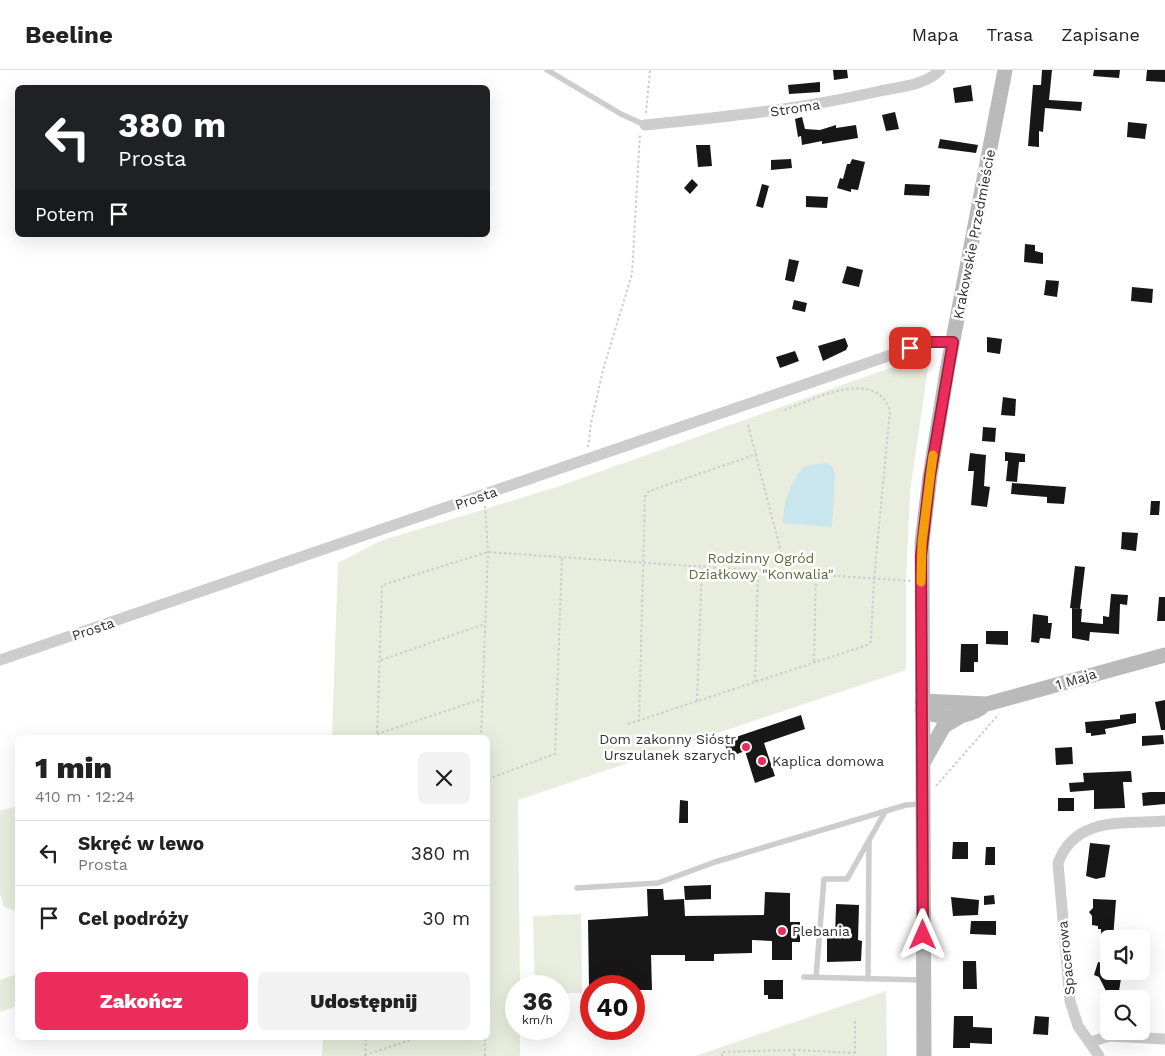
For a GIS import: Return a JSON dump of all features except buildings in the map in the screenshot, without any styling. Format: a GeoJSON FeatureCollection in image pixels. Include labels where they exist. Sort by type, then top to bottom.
{"type":"FeatureCollection","features":[{"type":"Feature","properties":{"kind":"main road","name":"Krakowskie Przedmieście"},"geometry":{"type":"LineString","coordinates":[[924,1056],[922,542],[930,476],[953,342],[1005,70]]}},
{"type":"Feature","properties":{"kind":"main road","name":"1 Maja"},"geometry":{"type":"LineString","coordinates":[[922,705],[987,704],[1165,655]]}},
{"type":"Feature","properties":{"kind":"main road","name":"1 Maja"},"geometry":{"type":"LineString","coordinates":[[922,705],[942,717],[962,715],[976,711],[987,704]]}},
{"type":"Feature","properties":{"kind":"main road","name":"1 Maja"},"geometry":{"type":"LineString","coordinates":[[922,765],[944,726],[962,715]]}},
{"type":"Feature","properties":{"kind":"street","name":"Stroma"},"geometry":{"type":"LineString","coordinates":[[643,125],[745,115],[828,103],[919,82],[940,70]]}},
{"type":"Feature","properties":{"kind":"street","name":"Prosta"},"geometry":{"type":"LineString","coordinates":[[0,660],[589,460],[929,342],[953,342]]}},
{"type":"Feature","properties":{"kind":"street","name":"Spacerowa"},"geometry":{"type":"LineString","coordinates":[[1099,1056],[1078,1026],[1070,1001],[1058,872],[1062,853],[1074,837],[1095,827],[1165,822]]}},
{"type":"Feature","properties":{"kind":"street"},"geometry":{"type":"LineString","coordinates":[[1090,1042],[1110,1036],[1165,1039]]}},
{"type":"Feature","properties":{"kind":"lane"},"geometry":{"type":"LineString","coordinates":[[547,70],[643,125]]}},
{"type":"Feature","properties":{"kind":"lane"},"geometry":{"type":"LineString","coordinates":[[577,888],[658,883],[715,862],[906,805],[922,804]]}},
{"type":"Feature","properties":{"kind":"lane"},"geometry":{"type":"LineString","coordinates":[[816,977],[824,878],[847,878],[884,812]]}},
{"type":"Feature","properties":{"kind":"lane"},"geometry":{"type":"LineString","coordinates":[[868,979],[869,839]]}},
{"type":"Feature","properties":{"kind":"lane"},"geometry":{"type":"LineString","coordinates":[[804,977],[923,980]]}},
{"type":"Feature","properties":{"kind":"path"},"geometry":{"type":"LineString","coordinates":[[589,460],[591,424],[603,370],[632,269],[636,173],[650,70]]}},
{"type":"Feature","properties":{"kind":"path"},"geometry":{"type":"LineString","coordinates":[[628,724],[639,722],[867,645],[871,641],[874,579],[890,410],[887,404],[865,388],[850,387],[782,411]]}},
{"type":"Feature","properties":{"kind":"path"},"geometry":{"type":"LineString","coordinates":[[748,425],[786,572]]}},
{"type":"Feature","properties":{"kind":"path"},"geometry":{"type":"LineString","coordinates":[[639,722],[646,493],[757,454]]}},
{"type":"Feature","properties":{"kind":"path"},"geometry":{"type":"LineString","coordinates":[[481,735],[488,552],[486,509]]}},
{"type":"Feature","properties":{"kind":"path"},"geometry":{"type":"LineString","coordinates":[[482,699],[377,734],[382,585],[488,552],[643,561],[911,581]]}},
{"type":"Feature","properties":{"kind":"path"},"geometry":{"type":"LineString","coordinates":[[490,778],[556,754],[562,557]]}},
{"type":"Feature","properties":{"kind":"path"},"geometry":{"type":"LineString","coordinates":[[697,702],[702,566]]}},
{"type":"Feature","properties":{"kind":"path"},"geometry":{"type":"LineString","coordinates":[[755,682],[758,571]]}},
{"type":"Feature","properties":{"kind":"path"},"geometry":{"type":"LineString","coordinates":[[814,662],[816,574]]}},
{"type":"Feature","properties":{"kind":"path"},"geometry":{"type":"LineString","coordinates":[[380,660],[485,624]]}},
{"type":"Feature","properties":{"kind":"path"},"geometry":{"type":"LineString","coordinates":[[934,788],[1005,707]]}},
{"type":"Feature","properties":{"kind":"path"},"geometry":{"type":"LineString","coordinates":[[722,1056],[722,1052],[794,1050],[854,1054],[854,1021]]}},
{"type":"Feature","properties":{"kind":"path"},"geometry":{"type":"LineString","coordinates":[[366,1040],[365,1056],[410,1040]]}},
{"type":"Feature","properties":{"kind":"path"},"geometry":{"type":"LineString","coordinates":[[485,1040],[485,1056]]}},
{"type":"Feature","properties":{"kind":"path"},"geometry":{"type":"LineString","coordinates":[[794,1050],[794,1056]]}},
{"type":"Feature","properties":{"kind":"green space","name":"Rodzinny Ogród Działkowy \"Konwalia\""},"geometry":{"type":"Polygon","coordinates":[[[915,359],[928,368],[910,492],[906,581],[906,670],[518,800],[520,975],[505,975],[505,1040],[520,1040],[520,1056],[322,1056],[323,1040],[490,1040],[490,735],[332,735],[338,563],[380,541],[557,487],[915,359]]]}},
{"type":"Feature","properties":{"kind":"green space"},"geometry":{"type":"Polygon","coordinates":[[[15,807],[15,910],[4,907],[0,894],[0,811],[15,807]]]}},
{"type":"Feature","properties":{"kind":"green space"},"geometry":{"type":"Polygon","coordinates":[[[581,914],[582,975],[580,975],[580,993],[570,993],[570,975],[535,975],[533,916],[581,914]]]}},
{"type":"Feature","properties":{"kind":"green space"},"geometry":{"type":"Polygon","coordinates":[[[15,975],[15,1007],[0,1012],[0,980],[15,975]]]}},
{"type":"Feature","properties":{"kind":"green space"},"geometry":{"type":"Polygon","coordinates":[[[886,991],[887,1056],[695,1056],[886,991]]]}},
{"type":"Feature","properties":{"kind":"water"},"geometry":{"type":"Polygon","coordinates":[[[826,463],[832,466],[835,474],[832,527],[783,523],[788,493],[804,466],[826,463]]]}},
{"type":"Feature","properties":{"kind":"slow traffic"},"geometry":{"type":"LineString","coordinates":[[921,582],[922,542],[933,455]]}},
{"type":"Feature","properties":{"kind":"place","name":"Dom zakonny Sióstr Urszulanek szarych"},"geometry":{"type":"Point","coordinates":[746,747]}},
{"type":"Feature","properties":{"kind":"place","name":"Kaplica domowa"},"geometry":{"type":"Point","coordinates":[762,761]}},
{"type":"Feature","properties":{"kind":"place","name":"Plebania"},"geometry":{"type":"Point","coordinates":[782,931]}},
{"type":"Feature","properties":{"kind":"route"},"geometry":{"type":"LineString","coordinates":[[910,348],[929,342],[953,342],[926,502],[921,556],[923,935]]}}]}
